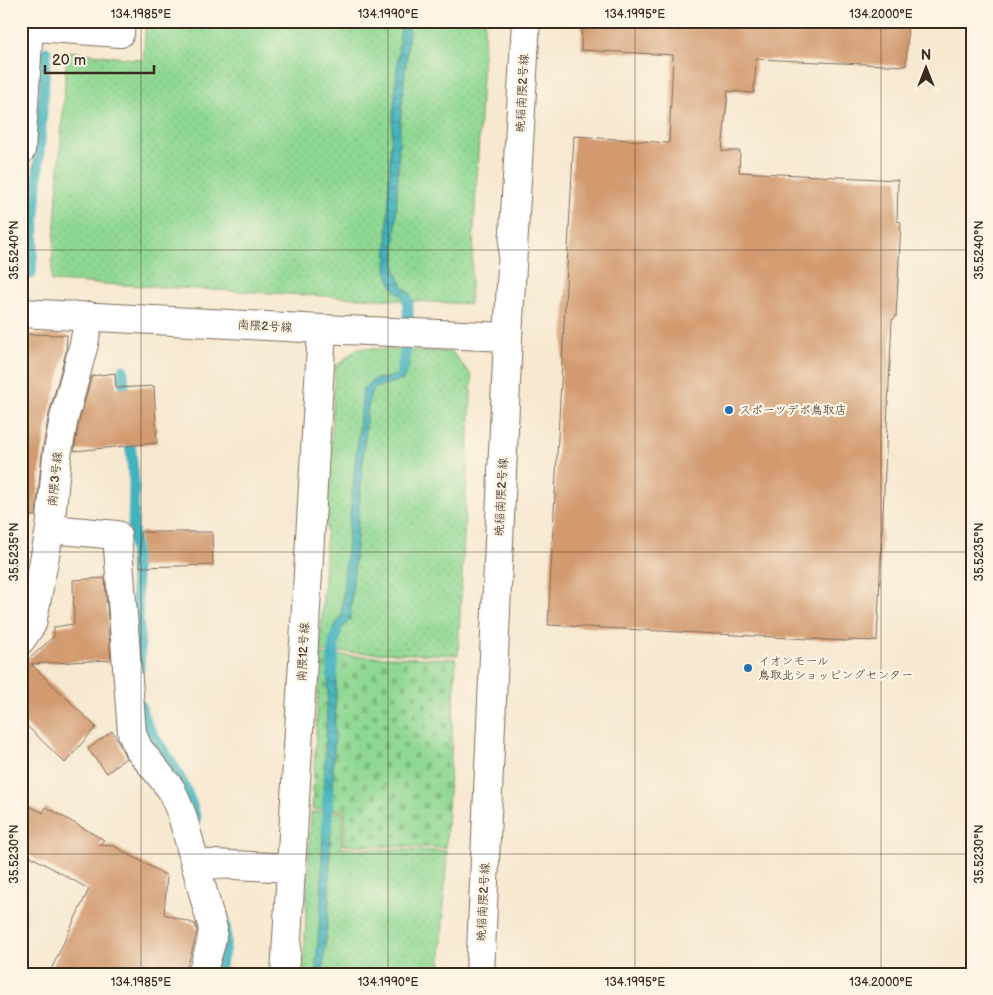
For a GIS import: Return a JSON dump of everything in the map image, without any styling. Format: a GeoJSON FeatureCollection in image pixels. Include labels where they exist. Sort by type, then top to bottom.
{"type":"FeatureCollection","features":[{"type":"Feature","properties":{"kind":"street"},"geometry":{"type":"LineString","coordinates":[[21,150],[25,26],[120,33],[121,21]]}},
{"type":"Feature","properties":{"kind":"street","name":"晩稲南隈2号線"},"geometry":{"type":"LineString","coordinates":[[480,974],[508,337],[526,21]]}},
{"type":"Feature","properties":{"kind":"street","name":"南隈2号線"},"geometry":{"type":"LineString","coordinates":[[21,313],[508,337]]}},
{"type":"Feature","properties":{"kind":"street","name":"南隈3号線"},"geometry":{"type":"LineString","coordinates":[[21,640],[32,624],[50,529],[57,456],[64,418],[84,344],[89,316]]}},
{"type":"Feature","properties":{"kind":"street","name":"南隈12号線"},"geometry":{"type":"LineString","coordinates":[[285,974],[322,329]]}},
{"type":"Feature","properties":{"kind":"street"},"geometry":{"type":"LineString","coordinates":[[50,529],[118,535],[132,733],[138,748],[171,789],[182,815],[213,929],[202,974]]}},
{"type":"Feature","properties":{"kind":"street"},"geometry":{"type":"LineString","coordinates":[[195,864],[291,868]]}},
{"type":"Feature","properties":{"kind":"green space"},"geometry":{"type":"Polygon","coordinates":[[[146,21],[485,21],[470,304],[51,281],[67,51],[143,60],[146,21]]]}},
{"type":"Feature","properties":{"kind":"green space"},"geometry":{"type":"Polygon","coordinates":[[[358,348],[452,352],[472,376],[458,655],[320,652],[335,367],[358,348]]]}},
{"type":"Feature","properties":{"kind":"green space"},"geometry":{"type":"Polygon","coordinates":[[[320,655],[456,659],[446,848],[343,845],[345,810],[312,809],[320,655]]]}},
{"type":"Feature","properties":{"kind":"green space"},"geometry":{"type":"Polygon","coordinates":[[[311,812],[343,812],[341,848],[447,851],[440,974],[303,974],[311,812]]]}},
{"type":"Feature","properties":{"kind":"water"},"geometry":{"type":"Polygon","coordinates":[[[401,21],[410,21],[400,125],[395,268],[403,287],[410,293],[413,302],[412,313],[404,313],[404,300],[393,288],[386,270],[390,154],[401,21]]]}},
{"type":"Feature","properties":{"kind":"water"},"geometry":{"type":"Polygon","coordinates":[[[401,356],[409,356],[409,366],[403,380],[377,387],[371,392],[367,414],[350,620],[339,632],[338,649],[329,649],[333,629],[341,617],[363,389],[374,379],[396,375],[401,356]]]}},
{"type":"Feature","properties":{"kind":"water"},"geometry":{"type":"Polygon","coordinates":[[[329,661],[337,661],[332,806],[323,806],[329,661]]]}},
{"type":"Feature","properties":{"kind":"water"},"geometry":{"type":"Polygon","coordinates":[[[331,815],[329,904],[323,974],[315,974],[321,902],[323,816],[331,815]]]}},
{"type":"Feature","properties":{"kind":"building"},"geometry":{"type":"Polygon","coordinates":[[[582,21],[908,21],[906,66],[756,59],[754,93],[728,91],[722,151],[740,151],[739,172],[898,180],[897,221],[901,222],[896,317],[892,320],[877,641],[548,625],[574,136],[669,143],[673,55],[581,50],[582,21]]]}},
{"type":"Feature","properties":{"kind":"building"},"geometry":{"type":"Polygon","coordinates":[[[21,334],[67,335],[66,352],[49,414],[42,453],[36,516],[21,516],[21,334]]]}},
{"type":"Feature","properties":{"kind":"building"},"geometry":{"type":"Polygon","coordinates":[[[115,373],[116,388],[154,386],[157,443],[74,451],[79,421],[92,376],[115,373]]]}},
{"type":"Feature","properties":{"kind":"building"},"geometry":{"type":"Polygon","coordinates":[[[140,532],[212,532],[213,565],[140,567],[140,532]]]}},
{"type":"Feature","properties":{"kind":"building"},"geometry":{"type":"Polygon","coordinates":[[[105,578],[111,660],[31,664],[96,727],[65,763],[21,720],[21,655],[28,660],[54,636],[54,627],[74,624],[73,580],[105,578]]]}},
{"type":"Feature","properties":{"kind":"building"},"geometry":{"type":"Polygon","coordinates":[[[112,731],[126,758],[107,773],[88,749],[112,731]]]}},
{"type":"Feature","properties":{"kind":"building"},"geometry":{"type":"Polygon","coordinates":[[[21,802],[43,813],[46,807],[104,840],[99,845],[114,846],[167,876],[164,914],[195,924],[197,930],[184,974],[49,974],[89,889],[21,851],[21,802]]]}},
{"type":"Feature","properties":{"kind":"waterway"},"geometry":{"type":"LineString","coordinates":[[31,274],[46,52]]}},
{"type":"Feature","properties":{"kind":"waterway"},"geometry":{"type":"LineString","coordinates":[[402,370],[408,334],[407,299]]}},
{"type":"Feature","properties":{"kind":"waterway"},"geometry":{"type":"LineString","coordinates":[[123,370],[125,403]]}},
{"type":"Feature","properties":{"kind":"waterway"},"geometry":{"type":"LineString","coordinates":[[129,431],[134,482],[133,528],[140,649],[139,669]]}},
{"type":"Feature","properties":{"kind":"waterway"},"geometry":{"type":"LineString","coordinates":[[332,675],[336,634]]}},
{"type":"Feature","properties":{"kind":"waterway"},"geometry":{"type":"LineString","coordinates":[[140,705],[151,732],[181,779],[196,818]]}},
{"type":"Feature","properties":{"kind":"waterway"},"geometry":{"type":"LineString","coordinates":[[327,830],[328,791]]}},
{"type":"Feature","properties":{"kind":"waterway"},"geometry":{"type":"LineString","coordinates":[[218,974],[225,945],[226,931],[223,915]]}},
{"type":"Feature","properties":{"kind":"place","name":"スポーツデポ鳥取店"},"geometry":{"type":"Point","coordinates":[729,410]}},
{"type":"Feature","properties":{"kind":"place","name":"イオンモール 鳥取北ショッピングセンター"},"geometry":{"type":"Point","coordinates":[748,668]}}]}
